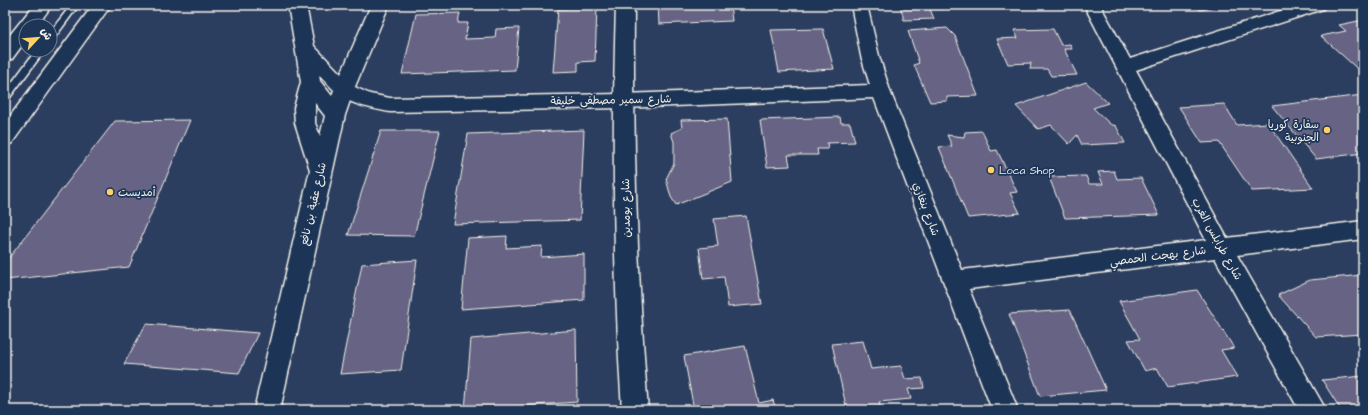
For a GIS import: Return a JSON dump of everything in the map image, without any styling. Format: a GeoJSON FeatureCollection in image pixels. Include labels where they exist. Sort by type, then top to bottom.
{"type":"FeatureCollection","features":[{"type":"Feature","properties":{"kind":"street"},"geometry":{"type":"LineString","coordinates":[[32,18],[43,5]]}},
{"type":"Feature","properties":{"kind":"street"},"geometry":{"type":"LineString","coordinates":[[5,138],[102,5]]}},
{"type":"Feature","properties":{"kind":"street"},"geometry":{"type":"LineString","coordinates":[[297,5],[307,50],[311,82],[304,108],[305,123],[321,170]]}},
{"type":"Feature","properties":{"kind":"street","name":"شارع عقبة بن نافع"},"geometry":{"type":"LineString","coordinates":[[267,410],[321,170],[335,115],[344,89],[380,5]]}},
{"type":"Feature","properties":{"kind":"street","name":"شارع بومدين"},"geometry":{"type":"LineString","coordinates":[[625,5],[623,101],[629,339],[635,410]]}},
{"type":"Feature","properties":{"kind":"street","name":"شارع بنغازي"},"geometry":{"type":"LineString","coordinates":[[859,5],[870,56],[881,90],[1005,410]]}},
{"type":"Feature","properties":{"kind":"street","name":"شارع طرابلس الغرب"},"geometry":{"type":"LineString","coordinates":[[1092,5],[1221,248],[1313,410]]}},
{"type":"Feature","properties":{"kind":"street"},"geometry":{"type":"LineString","coordinates":[[1125,67],[1317,5]]}},
{"type":"Feature","properties":{"kind":"street"},"geometry":{"type":"LineString","coordinates":[[5,54],[18,37]]}},
{"type":"Feature","properties":{"kind":"street"},"geometry":{"type":"LineString","coordinates":[[307,50],[344,89]]}},
{"type":"Feature","properties":{"kind":"street"},"geometry":{"type":"LineString","coordinates":[[311,82],[335,115]]}},
{"type":"Feature","properties":{"kind":"street","name":"شارع سمير مصطفى خليفة"},"geometry":{"type":"LineString","coordinates":[[344,89],[366,100],[390,105],[623,101],[881,90]]}},
{"type":"Feature","properties":{"kind":"street","name":"شارع بهجت الحمصي"},"geometry":{"type":"LineString","coordinates":[[954,281],[1363,230]]}},
{"type":"Feature","properties":{"kind":"lane"},"geometry":{"type":"LineString","coordinates":[[58,27],[75,5]]}},
{"type":"Feature","properties":{"kind":"lane"},"geometry":{"type":"LineString","coordinates":[[5,98],[35,58]]}},
{"type":"Feature","properties":{"kind":"building"},"geometry":{"type":"Polygon","coordinates":[[[658,5],[730,5],[732,21],[659,24],[658,5]]]}},
{"type":"Feature","properties":{"kind":"building"},"geometry":{"type":"Polygon","coordinates":[[[774,5],[828,5],[775,8],[774,5]]]}},
{"type":"Feature","properties":{"kind":"building"},"geometry":{"type":"Polygon","coordinates":[[[900,5],[941,5],[942,9],[930,9],[934,19],[904,20],[900,5]]]}},
{"type":"Feature","properties":{"kind":"building"},"geometry":{"type":"Polygon","coordinates":[[[1195,5],[1223,5],[1200,10],[1195,5]]]}},
{"type":"Feature","properties":{"kind":"building"},"geometry":{"type":"Polygon","coordinates":[[[597,7],[595,61],[578,62],[578,71],[553,72],[558,9],[597,7]]]}},
{"type":"Feature","properties":{"kind":"building"},"geometry":{"type":"Polygon","coordinates":[[[460,13],[458,23],[468,23],[465,39],[495,38],[496,29],[519,28],[515,70],[402,74],[416,14],[460,13]]]}},
{"type":"Feature","properties":{"kind":"building"},"geometry":{"type":"Polygon","coordinates":[[[1363,20],[1362,73],[1321,36],[1346,31],[1339,25],[1363,20]]]}},
{"type":"Feature","properties":{"kind":"building"},"geometry":{"type":"Polygon","coordinates":[[[947,28],[955,36],[978,96],[947,97],[947,101],[930,102],[914,65],[919,63],[908,31],[947,28]]]}},
{"type":"Feature","properties":{"kind":"building"},"geometry":{"type":"Polygon","coordinates":[[[823,29],[834,69],[779,72],[771,30],[823,29]]]}},
{"type":"Feature","properties":{"kind":"building"},"geometry":{"type":"Polygon","coordinates":[[[1053,29],[1061,45],[1070,44],[1072,49],[1064,49],[1077,75],[1051,76],[1047,69],[1030,69],[1031,63],[1008,64],[997,39],[1018,38],[1014,30],[1053,29]]]}},
{"type":"Feature","properties":{"kind":"building"},"geometry":{"type":"Polygon","coordinates":[[[1086,82],[1108,103],[1093,108],[1110,124],[1116,126],[1125,143],[1082,145],[1077,135],[1069,144],[1051,125],[1038,129],[1016,106],[1086,82]]]}},
{"type":"Feature","properties":{"kind":"building","name":"سفارة كوريا الجنوبية"},"geometry":{"type":"Polygon","coordinates":[[[1363,95],[1363,153],[1316,159],[1272,106],[1363,95]]]}},
{"type":"Feature","properties":{"kind":"building"},"geometry":{"type":"Polygon","coordinates":[[[1224,104],[1237,125],[1268,123],[1313,188],[1252,191],[1219,142],[1202,143],[1179,107],[1224,104]]]}},
{"type":"Feature","properties":{"kind":"building"},"geometry":{"type":"Polygon","coordinates":[[[840,117],[841,123],[850,123],[855,142],[827,143],[828,149],[817,149],[818,155],[788,155],[790,166],[767,167],[760,120],[840,117]]]}},
{"type":"Feature","properties":{"kind":"building"},"geometry":{"type":"Polygon","coordinates":[[[727,119],[732,182],[676,205],[671,197],[666,179],[674,163],[674,142],[671,133],[682,128],[681,120],[727,119]]]}},
{"type":"Feature","properties":{"kind":"building","name":"أمديست"},"geometry":{"type":"Polygon","coordinates":[[[190,120],[129,267],[5,280],[5,263],[115,121],[190,120]]]}},
{"type":"Feature","properties":{"kind":"building"},"geometry":{"type":"Polygon","coordinates":[[[584,130],[580,220],[453,224],[468,134],[584,130]]]}},
{"type":"Feature","properties":{"kind":"building"},"geometry":{"type":"Polygon","coordinates":[[[381,131],[440,131],[414,236],[348,235],[381,131]]]}},
{"type":"Feature","properties":{"kind":"building"},"geometry":{"type":"Polygon","coordinates":[[[982,131],[991,151],[997,150],[1017,192],[1010,193],[1020,213],[968,218],[939,147],[952,146],[947,135],[964,137],[965,132],[982,131]]]}},
{"type":"Feature","properties":{"kind":"building"},"geometry":{"type":"Polygon","coordinates":[[[1114,171],[1117,179],[1141,178],[1159,215],[1065,218],[1049,177],[1086,176],[1089,184],[1103,184],[1098,172],[1114,171]]]}},
{"type":"Feature","properties":{"kind":"building"},"geometry":{"type":"Polygon","coordinates":[[[746,216],[762,304],[728,307],[724,277],[703,279],[699,248],[718,246],[714,219],[746,216]]]}},
{"type":"Feature","properties":{"kind":"building"},"geometry":{"type":"Polygon","coordinates":[[[507,236],[506,248],[542,246],[541,257],[584,254],[584,300],[461,309],[468,238],[507,236]]]}},
{"type":"Feature","properties":{"kind":"building"},"geometry":{"type":"Polygon","coordinates":[[[417,260],[401,370],[340,374],[362,264],[417,260]]]}},
{"type":"Feature","properties":{"kind":"building"},"geometry":{"type":"Polygon","coordinates":[[[1363,275],[1363,334],[1316,337],[1278,295],[1310,280],[1363,275]]]}},
{"type":"Feature","properties":{"kind":"building"},"geometry":{"type":"Polygon","coordinates":[[[1197,290],[1234,348],[1221,350],[1237,377],[1168,387],[1157,368],[1145,371],[1128,340],[1140,339],[1119,301],[1197,290]]]}},
{"type":"Feature","properties":{"kind":"building"},"geometry":{"type":"Polygon","coordinates":[[[1070,310],[1106,390],[1040,396],[1009,314],[1070,310]]]}},
{"type":"Feature","properties":{"kind":"building"},"geometry":{"type":"Polygon","coordinates":[[[146,324],[258,333],[239,373],[124,364],[146,324]]]}},
{"type":"Feature","properties":{"kind":"building"},"geometry":{"type":"Polygon","coordinates":[[[576,330],[577,402],[465,410],[471,339],[576,330]]]}},
{"type":"Feature","properties":{"kind":"building"},"geometry":{"type":"Polygon","coordinates":[[[863,341],[871,369],[901,366],[905,379],[922,378],[924,388],[908,389],[911,399],[879,402],[881,410],[847,410],[832,344],[863,341]]]}},
{"type":"Feature","properties":{"kind":"building"},"geometry":{"type":"Polygon","coordinates":[[[745,346],[759,403],[773,400],[776,410],[694,410],[684,356],[745,346]]]}},
{"type":"Feature","properties":{"kind":"building"},"geometry":{"type":"Polygon","coordinates":[[[1363,376],[1363,410],[1341,410],[1322,380],[1363,376]]]}},
{"type":"Feature","properties":{"kind":"place","name":"سفارة كوريا الجنوبية"},"geometry":{"type":"Point","coordinates":[1327,130]}},
{"type":"Feature","properties":{"kind":"place","name":"Loca Shop"},"geometry":{"type":"Point","coordinates":[991,170]}},
{"type":"Feature","properties":{"kind":"place","name":"أمديست"},"geometry":{"type":"Point","coordinates":[110,192]}}]}
